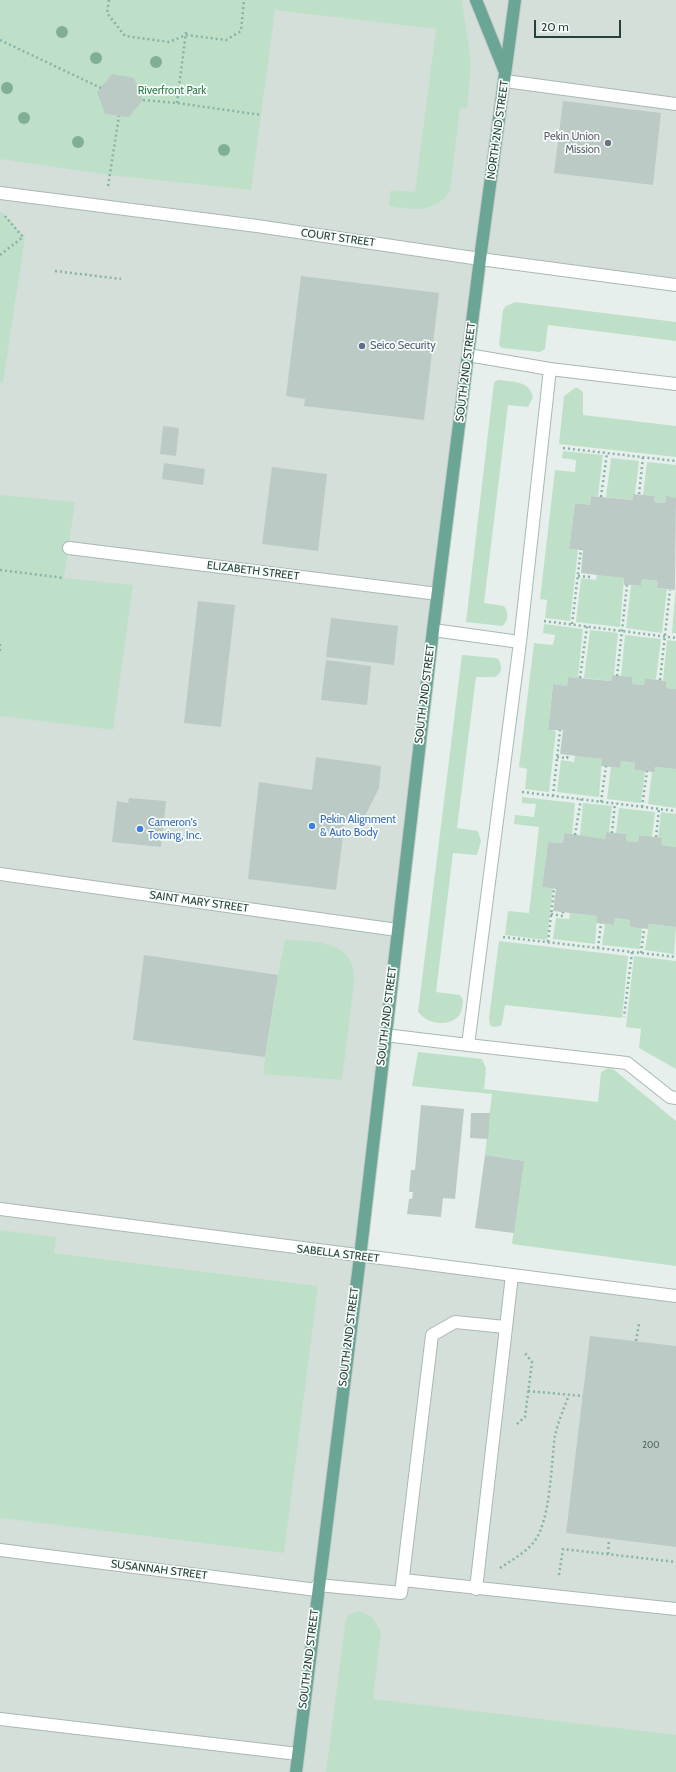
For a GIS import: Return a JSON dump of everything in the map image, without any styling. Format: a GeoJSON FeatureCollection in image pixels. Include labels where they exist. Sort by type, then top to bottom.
{"type":"FeatureCollection","features":[{"type":"Feature","properties":{"kind":"main road"},"geometry":{"type":"LineString","coordinates":[[476,0],[505,77]]}},
{"type":"Feature","properties":{"kind":"main road","name":"NORTH 2ND STREET"},"geometry":{"type":"LineString","coordinates":[[480,259],[515,0]]}},
{"type":"Feature","properties":{"kind":"main road","name":"SOUTH 2ND STREET"},"geometry":{"type":"LineString","coordinates":[[296,1772],[360,1257],[433,630],[480,259]]}},
{"type":"Feature","properties":{"kind":"street"},"geometry":{"type":"LineString","coordinates":[[505,77],[676,104]]}},
{"type":"Feature","properties":{"kind":"street","name":"COURT STREET"},"geometry":{"type":"LineString","coordinates":[[0,193],[257,226],[480,259],[676,285]]}},
{"type":"Feature","properties":{"kind":"street"},"geometry":{"type":"LineString","coordinates":[[468,355],[550,369],[676,384]]}},
{"type":"Feature","properties":{"kind":"street"},"geometry":{"type":"LineString","coordinates":[[468,1045],[520,642],[550,369]]}},
{"type":"Feature","properties":{"kind":"street","name":"ELIZABETH STREET"},"geometry":{"type":"LineString","coordinates":[[69,548],[438,594]]}},
{"type":"Feature","properties":{"kind":"street"},"geometry":{"type":"LineString","coordinates":[[433,630],[520,642]]}},
{"type":"Feature","properties":{"kind":"street","name":"SAINT MARY STREET"},"geometry":{"type":"LineString","coordinates":[[0,874],[397,930]]}},
{"type":"Feature","properties":{"kind":"street"},"geometry":{"type":"LineString","coordinates":[[385,1035],[627,1063],[670,1097],[676,1098]]}},
{"type":"Feature","properties":{"kind":"street","name":"SABELLA STREET"},"geometry":{"type":"LineString","coordinates":[[0,1210],[676,1296]]}},
{"type":"Feature","properties":{"kind":"street"},"geometry":{"type":"LineString","coordinates":[[476,1589],[512,1275]]}},
{"type":"Feature","properties":{"kind":"street"},"geometry":{"type":"LineString","coordinates":[[505,1327],[455,1322],[432,1335],[403,1580],[476,1589],[676,1609]]}},
{"type":"Feature","properties":{"kind":"street","name":"SUSANNAH STREET"},"geometry":{"type":"LineString","coordinates":[[0,1550],[318,1587],[401,1593],[403,1580]]}},
{"type":"Feature","properties":{"kind":"street"},"geometry":{"type":"LineString","coordinates":[[0,1719],[298,1754]]}},
{"type":"Feature","properties":{"kind":"path"},"geometry":{"type":"LineString","coordinates":[[109,0],[107,13],[125,36],[170,42],[186,34],[226,40],[241,31],[244,0]]}},
{"type":"Feature","properties":{"kind":"path"},"geometry":{"type":"LineString","coordinates":[[177,103],[186,34]]}},
{"type":"Feature","properties":{"kind":"path"},"geometry":{"type":"LineString","coordinates":[[0,40],[101,88]]}},
{"type":"Feature","properties":{"kind":"path"},"geometry":{"type":"LineString","coordinates":[[143,100],[177,103],[262,115]]}},
{"type":"Feature","properties":{"kind":"path"},"geometry":{"type":"LineString","coordinates":[[106,206],[119,116]]}},
{"type":"Feature","properties":{"kind":"path"},"geometry":{"type":"LineString","coordinates":[[0,255],[23,237],[3,213]]}},
{"type":"Feature","properties":{"kind":"path"},"geometry":{"type":"LineString","coordinates":[[55,271],[121,279]]}},
{"type":"Feature","properties":{"kind":"path"},"geometry":{"type":"LineString","coordinates":[[561,448],[676,461]]}},
{"type":"Feature","properties":{"kind":"path"},"geometry":{"type":"LineString","coordinates":[[601,497],[607,453]]}},
{"type":"Feature","properties":{"kind":"path"},"geometry":{"type":"LineString","coordinates":[[639,494],[644,458]]}},
{"type":"Feature","properties":{"kind":"path"},"geometry":{"type":"LineString","coordinates":[[572,624],[581,549]]}},
{"type":"Feature","properties":{"kind":"path"},"geometry":{"type":"LineString","coordinates":[[0,570],[64,578]]}},
{"type":"Feature","properties":{"kind":"path"},"geometry":{"type":"LineString","coordinates":[[578,576],[590,576],[590,574]]}},
{"type":"Feature","properties":{"kind":"path"},"geometry":{"type":"LineString","coordinates":[[617,676],[627,585]]}},
{"type":"Feature","properties":{"kind":"path"},"geometry":{"type":"LineString","coordinates":[[660,680],[670,590]]}},
{"type":"Feature","properties":{"kind":"path"},"geometry":{"type":"LineString","coordinates":[[542,620],[676,638]]}},
{"type":"Feature","properties":{"kind":"path"},"geometry":{"type":"LineString","coordinates":[[580,678],[587,626]]}},
{"type":"Feature","properties":{"kind":"path"},"geometry":{"type":"LineString","coordinates":[[0,644],[0,653]]}},
{"type":"Feature","properties":{"kind":"path"},"geometry":{"type":"LineString","coordinates":[[553,796],[560,730]]}},
{"type":"Feature","properties":{"kind":"path"},"geometry":{"type":"LineString","coordinates":[[557,757],[567,758],[568,755]]}},
{"type":"Feature","properties":{"kind":"path"},"geometry":{"type":"LineString","coordinates":[[601,802],[606,766]]}},
{"type":"Feature","properties":{"kind":"path"},"geometry":{"type":"LineString","coordinates":[[642,807],[647,771]]}},
{"type":"Feature","properties":{"kind":"path"},"geometry":{"type":"LineString","coordinates":[[521,792],[676,811]]}},
{"type":"Feature","properties":{"kind":"path"},"geometry":{"type":"LineString","coordinates":[[575,835],[581,800]]}},
{"type":"Feature","properties":{"kind":"path"},"geometry":{"type":"LineString","coordinates":[[612,833],[615,803]]}},
{"type":"Feature","properties":{"kind":"path"},"geometry":{"type":"LineString","coordinates":[[656,837],[659,809]]}},
{"type":"Feature","properties":{"kind":"path"},"geometry":{"type":"LineString","coordinates":[[548,942],[554,889]]}},
{"type":"Feature","properties":{"kind":"path"},"geometry":{"type":"LineString","coordinates":[[551,914],[563,916],[563,912]]}},
{"type":"Feature","properties":{"kind":"path"},"geometry":{"type":"LineString","coordinates":[[598,948],[601,923]]}},
{"type":"Feature","properties":{"kind":"path"},"geometry":{"type":"LineString","coordinates":[[641,953],[644,929]]}},
{"type":"Feature","properties":{"kind":"path"},"geometry":{"type":"LineString","coordinates":[[503,937],[676,957]]}},
{"type":"Feature","properties":{"kind":"path"},"geometry":{"type":"LineString","coordinates":[[624,1017],[632,952]]}},
{"type":"Feature","properties":{"kind":"path"},"geometry":{"type":"LineString","coordinates":[[636,1342],[639,1324]]}},
{"type":"Feature","properties":{"kind":"path"},"geometry":{"type":"LineString","coordinates":[[528,1391],[583,1396]]}},
{"type":"Feature","properties":{"kind":"path"},"geometry":{"type":"LineString","coordinates":[[507,1569],[499,1568],[526,1551],[535,1541],[542,1522],[551,1482],[556,1434],[569,1395]]}},
{"type":"Feature","properties":{"kind":"path"},"geometry":{"type":"LineString","coordinates":[[608,1554],[609,1539]]}},
{"type":"Feature","properties":{"kind":"path"},"geometry":{"type":"LineString","coordinates":[[552,1574],[560,1575],[563,1549],[676,1562]]}},
{"type":"Feature","properties":{"kind":"shaded area"},"geometry":{"type":"Polygon","coordinates":[[[0,0],[676,0],[676,285],[480,259],[360,1256],[676,1297],[676,1772],[0,1772],[0,0]]]}},
{"type":"Feature","properties":{"kind":"green space","name":"Riverfront Park"},"geometry":{"type":"Polygon","coordinates":[[[0,0],[462,0],[471,63],[467,109],[460,108],[450,191],[437,204],[423,209],[407,209],[389,206],[391,190],[415,192],[436,29],[275,10],[251,190],[110,175],[0,159],[0,0]]]}},
{"type":"Feature","properties":{"kind":"green space"},"geometry":{"type":"Polygon","coordinates":[[[0,212],[3,213],[25,237],[3,383],[0,383],[0,212]]]}},
{"type":"Feature","properties":{"kind":"green space"},"geometry":{"type":"Polygon","coordinates":[[[515,302],[676,322],[676,341],[548,325],[545,349],[540,352],[502,348],[499,345],[503,310],[506,306],[515,302]]]}},
{"type":"Feature","properties":{"kind":"green space"},"geometry":{"type":"Polygon","coordinates":[[[499,380],[525,385],[533,397],[528,407],[508,405],[484,603],[504,606],[508,617],[502,626],[466,622],[494,382],[499,380]]]}},
{"type":"Feature","properties":{"kind":"green space"},"geometry":{"type":"Polygon","coordinates":[[[575,388],[578,388],[583,392],[583,415],[676,426],[676,457],[559,444],[564,396],[575,388]]]}},
{"type":"Feature","properties":{"kind":"green space"},"geometry":{"type":"Polygon","coordinates":[[[563,451],[603,455],[598,496],[591,496],[590,505],[575,503],[569,549],[578,550],[570,621],[545,618],[547,600],[540,599],[555,470],[575,472],[576,460],[562,458],[563,451]]]}},
{"type":"Feature","properties":{"kind":"green space"},"geometry":{"type":"Polygon","coordinates":[[[611,458],[639,461],[633,500],[606,497],[611,458]]]}},
{"type":"Feature","properties":{"kind":"green space"},"geometry":{"type":"Polygon","coordinates":[[[647,462],[676,465],[676,498],[666,497],[665,503],[654,502],[655,496],[643,495],[647,462]]]}},
{"type":"Feature","properties":{"kind":"green space"},"geometry":{"type":"Polygon","coordinates":[[[0,495],[75,502],[64,578],[133,585],[113,730],[0,716],[0,495]]]}},
{"type":"Feature","properties":{"kind":"green space"},"geometry":{"type":"Polygon","coordinates":[[[597,574],[624,578],[620,627],[576,622],[581,578],[596,580],[597,574]]]}},
{"type":"Feature","properties":{"kind":"green space"},"geometry":{"type":"Polygon","coordinates":[[[642,579],[658,581],[657,588],[667,589],[662,633],[626,628],[631,585],[641,586],[642,579]]]}},
{"type":"Feature","properties":{"kind":"green space"},"geometry":{"type":"Polygon","coordinates":[[[676,586],[676,633],[672,633],[676,586]]]}},
{"type":"Feature","properties":{"kind":"green space"},"geometry":{"type":"Polygon","coordinates":[[[544,624],[583,629],[578,678],[568,677],[567,686],[553,684],[548,729],[556,731],[549,792],[525,789],[527,769],[519,767],[534,643],[553,645],[555,635],[543,633],[544,624]]]}},
{"type":"Feature","properties":{"kind":"green space"},"geometry":{"type":"Polygon","coordinates":[[[590,630],[618,633],[614,675],[612,675],[611,681],[584,678],[590,630]]]}},
{"type":"Feature","properties":{"kind":"green space"},"geometry":{"type":"Polygon","coordinates":[[[625,635],[661,639],[656,679],[645,678],[644,685],[632,684],[632,677],[621,676],[625,635]]]}},
{"type":"Feature","properties":{"kind":"green space"},"geometry":{"type":"Polygon","coordinates":[[[667,640],[676,641],[676,689],[666,688],[666,681],[663,680],[667,640]]]}},
{"type":"Feature","properties":{"kind":"green space"},"geometry":{"type":"Polygon","coordinates":[[[462,655],[496,658],[501,664],[501,669],[495,677],[476,677],[457,828],[478,831],[481,841],[477,855],[453,853],[436,992],[460,995],[463,1003],[458,1017],[449,1022],[439,1023],[423,1017],[418,1012],[462,655]]]}},
{"type":"Feature","properties":{"kind":"green space"},"geometry":{"type":"Polygon","coordinates":[[[575,755],[602,759],[599,797],[557,792],[561,760],[574,762],[575,755]]]}},
{"type":"Feature","properties":{"kind":"green space"},"geometry":{"type":"Polygon","coordinates":[[[621,761],[635,763],[635,770],[645,771],[641,803],[607,799],[611,767],[620,768],[621,761]]]}},
{"type":"Feature","properties":{"kind":"green space"},"geometry":{"type":"Polygon","coordinates":[[[655,767],[676,769],[676,808],[648,804],[652,772],[655,767]]]}},
{"type":"Feature","properties":{"kind":"green space"},"geometry":{"type":"Polygon","coordinates":[[[522,797],[575,803],[572,835],[564,833],[563,843],[548,842],[542,887],[553,888],[547,940],[505,935],[508,911],[529,913],[539,827],[514,824],[515,815],[534,817],[536,804],[522,803],[522,797]]]}},
{"type":"Feature","properties":{"kind":"green space"},"geometry":{"type":"Polygon","coordinates":[[[583,803],[612,806],[609,832],[606,832],[605,839],[580,836],[583,803]]]}},
{"type":"Feature","properties":{"kind":"green space"},"geometry":{"type":"Polygon","coordinates":[[[619,808],[655,812],[652,837],[639,835],[638,842],[626,841],[627,834],[616,833],[619,808]]]}},
{"type":"Feature","properties":{"kind":"green space"},"geometry":{"type":"Polygon","coordinates":[[[661,812],[676,814],[676,847],[661,845],[661,838],[658,838],[661,812]]]}},
{"type":"Feature","properties":{"kind":"green space"},"geometry":{"type":"Polygon","coordinates":[[[570,913],[597,916],[595,944],[553,939],[556,918],[569,919],[570,913]]]}},
{"type":"Feature","properties":{"kind":"green space"},"geometry":{"type":"Polygon","coordinates":[[[615,918],[630,920],[630,927],[642,928],[640,949],[602,945],[605,924],[614,925],[615,918]]]}},
{"type":"Feature","properties":{"kind":"green space"},"geometry":{"type":"Polygon","coordinates":[[[649,924],[676,927],[674,954],[645,950],[649,924]]]}},
{"type":"Feature","properties":{"kind":"green space"},"geometry":{"type":"Polygon","coordinates":[[[285,939],[310,941],[333,946],[342,951],[349,958],[353,969],[354,983],[342,1080],[263,1074],[285,939]]]}},
{"type":"Feature","properties":{"kind":"green space"},"geometry":{"type":"Polygon","coordinates":[[[499,941],[628,956],[622,1018],[505,1005],[502,1023],[500,1026],[493,1027],[490,1025],[489,1018],[499,941]]]}},
{"type":"Feature","properties":{"kind":"green space"},"geometry":{"type":"Polygon","coordinates":[[[634,956],[676,961],[676,1069],[639,1048],[641,1029],[626,1027],[634,956]]]}},
{"type":"Feature","properties":{"kind":"green space"},"geometry":{"type":"Polygon","coordinates":[[[418,1052],[482,1059],[486,1068],[484,1089],[598,1102],[601,1072],[608,1068],[613,1069],[676,1121],[676,1266],[512,1244],[523,1161],[485,1155],[492,1094],[412,1086],[418,1052]]]}},
{"type":"Feature","properties":{"kind":"green space"},"geometry":{"type":"Polygon","coordinates":[[[0,1230],[56,1237],[54,1253],[318,1286],[284,1553],[0,1518],[0,1230]]]}},
{"type":"Feature","properties":{"kind":"green space"},"geometry":{"type":"Polygon","coordinates":[[[360,1611],[372,1617],[381,1632],[373,1699],[676,1735],[676,1772],[326,1772],[345,1625],[347,1616],[360,1611]]]}},
{"type":"Feature","properties":{"kind":"building"},"geometry":{"type":"Polygon","coordinates":[[[112,74],[134,78],[143,100],[129,117],[105,114],[97,92],[112,74]]]}},
{"type":"Feature","properties":{"kind":"building","name":"Pekin Union Mission"},"geometry":{"type":"Polygon","coordinates":[[[563,101],[661,113],[653,185],[554,173],[563,101]]]}},
{"type":"Feature","properties":{"kind":"building"},"geometry":{"type":"Polygon","coordinates":[[[301,276],[439,293],[424,420],[304,406],[305,399],[286,396],[301,276]]]}},
{"type":"Feature","properties":{"kind":"building"},"geometry":{"type":"Polygon","coordinates":[[[163,426],[179,428],[176,456],[160,454],[163,426]]]}},
{"type":"Feature","properties":{"kind":"building"},"geometry":{"type":"Polygon","coordinates":[[[164,463],[205,469],[203,485],[162,479],[164,463]]]}},
{"type":"Feature","properties":{"kind":"building"},"geometry":{"type":"Polygon","coordinates":[[[272,467],[327,474],[318,551],[262,544],[272,467]]]}},
{"type":"Feature","properties":{"kind":"building"},"geometry":{"type":"Polygon","coordinates":[[[633,494],[655,496],[654,502],[665,503],[666,496],[676,498],[675,590],[657,588],[658,581],[642,579],[641,586],[624,585],[624,578],[581,573],[583,550],[569,549],[575,503],[590,505],[591,496],[633,500],[633,494]]]}},
{"type":"Feature","properties":{"kind":"building"},"geometry":{"type":"Polygon","coordinates":[[[198,601],[235,605],[221,727],[184,723],[198,601]]]}},
{"type":"Feature","properties":{"kind":"building"},"geometry":{"type":"Polygon","coordinates":[[[331,618],[398,626],[394,665],[326,657],[331,618]]]}},
{"type":"Feature","properties":{"kind":"building"},"geometry":{"type":"Polygon","coordinates":[[[326,660],[371,666],[367,705],[321,700],[326,660]]]}},
{"type":"Feature","properties":{"kind":"building"},"geometry":{"type":"Polygon","coordinates":[[[612,675],[632,677],[632,684],[644,685],[645,678],[666,681],[666,688],[676,689],[676,769],[655,767],[654,772],[635,770],[635,763],[621,761],[620,768],[601,766],[602,759],[560,754],[563,730],[548,730],[553,684],[567,686],[568,677],[611,681],[612,675]]]}},
{"type":"Feature","properties":{"kind":"building"},"geometry":{"type":"Polygon","coordinates":[[[316,757],[381,766],[379,788],[362,822],[345,821],[336,890],[248,879],[259,782],[312,790],[316,757]]]}},
{"type":"Feature","properties":{"kind":"building"},"geometry":{"type":"Polygon","coordinates":[[[129,798],[166,801],[161,847],[112,842],[117,801],[128,803],[129,798]]]}},
{"type":"Feature","properties":{"kind":"building"},"geometry":{"type":"Polygon","coordinates":[[[606,832],[627,834],[626,841],[638,842],[639,835],[662,838],[661,845],[676,847],[676,927],[649,924],[648,929],[630,927],[630,920],[615,918],[614,925],[596,923],[597,916],[553,911],[556,889],[542,887],[548,842],[563,843],[564,833],[605,839],[606,832]]]}},
{"type":"Feature","properties":{"kind":"building"},"geometry":{"type":"Polygon","coordinates":[[[144,955],[278,975],[265,1057],[133,1040],[144,955]]]}},
{"type":"Feature","properties":{"kind":"building"},"geometry":{"type":"Polygon","coordinates":[[[421,1105],[464,1109],[455,1199],[443,1198],[441,1217],[407,1214],[409,1199],[412,1199],[413,1192],[409,1192],[411,1170],[415,1170],[421,1105]]]}},
{"type":"Feature","properties":{"kind":"building"},"geometry":{"type":"Polygon","coordinates":[[[471,1113],[490,1113],[488,1139],[470,1138],[471,1113]]]}},
{"type":"Feature","properties":{"kind":"building"},"geometry":{"type":"Polygon","coordinates":[[[485,1155],[524,1161],[514,1233],[475,1228],[485,1155]]]}},
{"type":"Feature","properties":{"kind":"building"},"geometry":{"type":"Polygon","coordinates":[[[590,1336],[676,1346],[676,1547],[566,1533],[590,1336]]]}},
{"type":"Feature","properties":{"kind":"place","name":"Pekin Union Mission"},"geometry":{"type":"Point","coordinates":[608,143]}},
{"type":"Feature","properties":{"kind":"place","name":"Seico Security"},"geometry":{"type":"Point","coordinates":[362,346]}},
{"type":"Feature","properties":{"kind":"place","name":"Pekin Alignment & Auto Body"},"geometry":{"type":"Point","coordinates":[312,826]}},
{"type":"Feature","properties":{"kind":"place","name":"Cameron's Towing, Inc."},"geometry":{"type":"Point","coordinates":[140,829]}}]}
